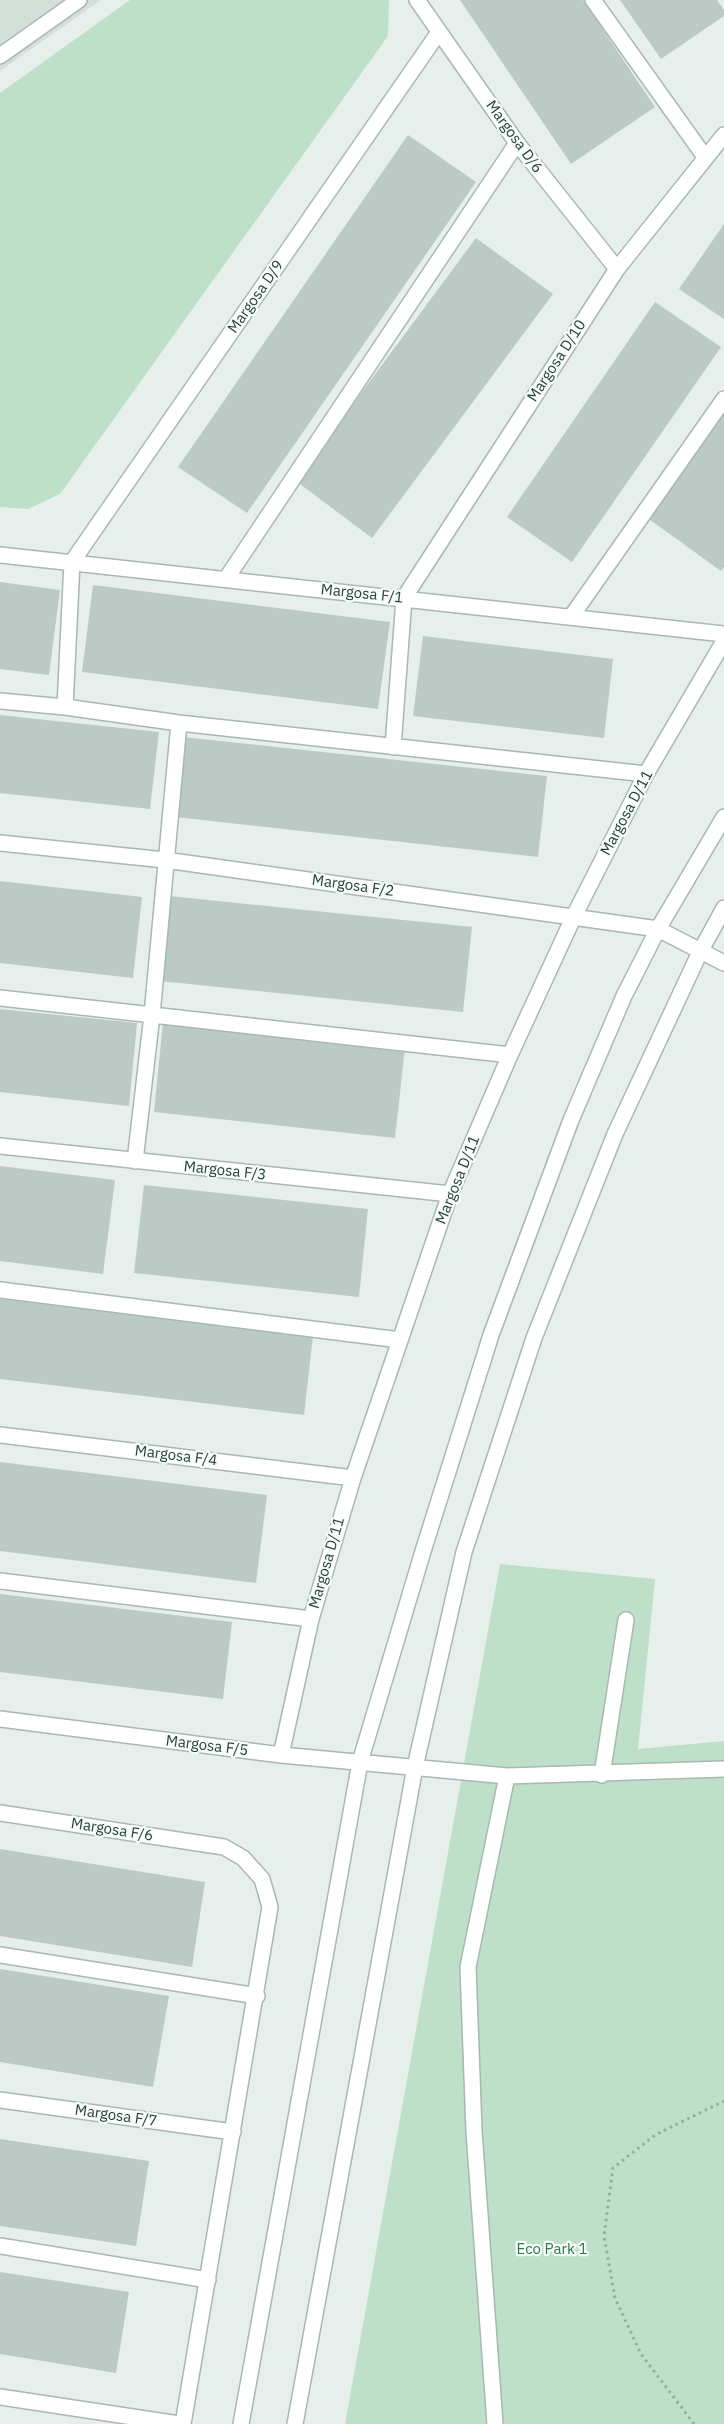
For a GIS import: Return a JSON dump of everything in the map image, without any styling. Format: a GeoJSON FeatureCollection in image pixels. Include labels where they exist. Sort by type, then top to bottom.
{"type":"FeatureCollection","features":[{"type":"Feature","properties":{"kind":"street"},"geometry":{"type":"LineString","coordinates":[[0,56],[79,0]]}},
{"type":"Feature","properties":{"kind":"street","name":"Margosa D/6"},"geometry":{"type":"LineString","coordinates":[[417,0],[517,143],[616,269]]}},
{"type":"Feature","properties":{"kind":"street"},"geometry":{"type":"LineString","coordinates":[[593,0],[705,157]]}},
{"type":"Feature","properties":{"kind":"street","name":"Margosa D/9"},"geometry":{"type":"LineString","coordinates":[[72,562],[439,32]]}},
{"type":"Feature","properties":{"kind":"street","name":"Margosa D/10"},"geometry":{"type":"LineString","coordinates":[[404,598],[616,269],[724,135]]}},
{"type":"Feature","properties":{"kind":"street"},"geometry":{"type":"LineString","coordinates":[[226,579],[517,143]]}},
{"type":"Feature","properties":{"kind":"street"},"geometry":{"type":"LineString","coordinates":[[571,617],[724,399]]}},
{"type":"Feature","properties":{"kind":"street","name":"Margosa F/1"},"geometry":{"type":"LineString","coordinates":[[0,555],[724,634]]}},
{"type":"Feature","properties":{"kind":"street"},"geometry":{"type":"LineString","coordinates":[[65,707],[72,562]]}},
{"type":"Feature","properties":{"kind":"street"},"geometry":{"type":"LineString","coordinates":[[393,747],[404,598]]}},
{"type":"Feature","properties":{"kind":"street","name":"Margosa D/11"},"geometry":{"type":"LineString","coordinates":[[282,1755],[311,1619],[353,1478],[450,1194],[510,1055],[574,916],[646,774],[724,641]]}},
{"type":"Feature","properties":{"kind":"street"},"geometry":{"type":"LineString","coordinates":[[0,701],[65,707],[179,723],[646,774]]}},
{"type":"Feature","properties":{"kind":"street"},"geometry":{"type":"LineString","coordinates":[[135,1161],[152,1015],[164,860],[179,723]]}},
{"type":"Feature","properties":{"kind":"street"},"geometry":{"type":"LineString","coordinates":[[241,2424],[360,1762],[424,1548],[491,1335],[571,1120],[624,996],[658,929],[724,818]]}},
{"type":"Feature","properties":{"kind":"street","name":"Margosa F/2"},"geometry":{"type":"LineString","coordinates":[[0,843],[164,860],[658,929],[724,963]]}},
{"type":"Feature","properties":{"kind":"street"},"geometry":{"type":"LineString","coordinates":[[295,2424],[416,1767],[464,1552],[534,1338],[615,1134],[700,952],[724,908]]}},
{"type":"Feature","properties":{"kind":"street"},"geometry":{"type":"LineString","coordinates":[[0,998],[510,1055]]}},
{"type":"Feature","properties":{"kind":"street","name":"Margosa F/3"},"geometry":{"type":"LineString","coordinates":[[0,1146],[450,1194]]}},
{"type":"Feature","properties":{"kind":"street"},"geometry":{"type":"LineString","coordinates":[[0,1290],[400,1340]]}},
{"type":"Feature","properties":{"kind":"street","name":"Margosa F/4"},"geometry":{"type":"LineString","coordinates":[[0,1435],[353,1478]]}},
{"type":"Feature","properties":{"kind":"street"},"geometry":{"type":"LineString","coordinates":[[0,1581],[311,1619]]}},
{"type":"Feature","properties":{"kind":"street"},"geometry":{"type":"LineString","coordinates":[[602,1774],[626,1620]]}},
{"type":"Feature","properties":{"kind":"street","name":"Margosa F/5"},"geometry":{"type":"LineString","coordinates":[[0,1719],[282,1755],[507,1776],[724,1770]]}},
{"type":"Feature","properties":{"kind":"street"},"geometry":{"type":"LineString","coordinates":[[495,2424],[474,2131],[468,1967],[507,1776]]}},
{"type":"Feature","properties":{"kind":"street","name":"Margosa F/6"},"geometry":{"type":"LineString","coordinates":[[0,1813],[224,1847],[243,1858],[262,1879],[270,1908],[257,1996]]}},
{"type":"Feature","properties":{"kind":"street"},"geometry":{"type":"LineString","coordinates":[[0,1955],[257,1996],[183,2424]]}},
{"type":"Feature","properties":{"kind":"street","name":"Margosa F/7"},"geometry":{"type":"LineString","coordinates":[[0,2100],[233,2132]]}},
{"type":"Feature","properties":{"kind":"street"},"geometry":{"type":"LineString","coordinates":[[0,2246],[208,2280]]}},
{"type":"Feature","properties":{"kind":"street"},"geometry":{"type":"LineString","coordinates":[[0,2397],[179,2424]]}},
{"type":"Feature","properties":{"kind":"path"},"geometry":{"type":"LineString","coordinates":[[694,2424],[641,2354],[615,2298],[604,2236],[613,2168],[655,2135],[724,2101]]}},
{"type":"Feature","properties":{"kind":"shaded area"},"geometry":{"type":"Polygon","coordinates":[[[0,0],[101,0],[0,71],[0,0]]]}},
{"type":"Feature","properties":{"kind":"green space"},"geometry":{"type":"Polygon","coordinates":[[[130,0],[389,0],[388,36],[60,494],[28,509],[0,507],[0,93],[130,0]]]}},
{"type":"Feature","properties":{"kind":"green space","name":"Eco Park 1"},"geometry":{"type":"Polygon","coordinates":[[[500,1564],[655,1579],[638,1749],[724,1741],[724,2424],[345,2424],[500,1564]]]}},
{"type":"Feature","properties":{"kind":"building"},"geometry":{"type":"Polygon","coordinates":[[[460,0],[583,0],[655,107],[571,164],[460,0]]]}},
{"type":"Feature","properties":{"kind":"building"},"geometry":{"type":"Polygon","coordinates":[[[620,0],[717,0],[724,10],[724,16],[661,59],[620,0]]]}},
{"type":"Feature","properties":{"kind":"building"},"geometry":{"type":"Polygon","coordinates":[[[408,135],[476,182],[247,513],[178,467],[408,135]]]}},
{"type":"Feature","properties":{"kind":"building"},"geometry":{"type":"Polygon","coordinates":[[[724,224],[724,319],[679,289],[724,224]]]}},
{"type":"Feature","properties":{"kind":"building"},"geometry":{"type":"Polygon","coordinates":[[[476,238],[553,294],[372,538],[296,481],[476,238]]]}},
{"type":"Feature","properties":{"kind":"building"},"geometry":{"type":"Polygon","coordinates":[[[655,302],[721,347],[572,562],[507,517],[655,302]]]}},
{"type":"Feature","properties":{"kind":"building"},"geometry":{"type":"Polygon","coordinates":[[[724,410],[724,567],[721,571],[646,517],[724,410]]]}},
{"type":"Feature","properties":{"kind":"building"},"geometry":{"type":"Polygon","coordinates":[[[0,582],[60,590],[49,675],[0,669],[0,582]]]}},
{"type":"Feature","properties":{"kind":"building"},"geometry":{"type":"Polygon","coordinates":[[[93,585],[390,622],[378,709],[82,672],[93,585]]]}},
{"type":"Feature","properties":{"kind":"building"},"geometry":{"type":"Polygon","coordinates":[[[423,636],[613,659],[604,738],[413,716],[423,636]]]}},
{"type":"Feature","properties":{"kind":"building"},"geometry":{"type":"Polygon","coordinates":[[[0,715],[159,732],[150,809],[0,793],[0,715]]]}},
{"type":"Feature","properties":{"kind":"building"},"geometry":{"type":"Polygon","coordinates":[[[183,737],[547,776],[538,857],[175,817],[183,737]]]}},
{"type":"Feature","properties":{"kind":"building"},"geometry":{"type":"Polygon","coordinates":[[[0,881],[142,897],[133,978],[0,963],[0,881]]]}},
{"type":"Feature","properties":{"kind":"building"},"geometry":{"type":"Polygon","coordinates":[[[169,896],[472,927],[463,1012],[160,981],[169,896]]]}},
{"type":"Feature","properties":{"kind":"building"},"geometry":{"type":"Polygon","coordinates":[[[0,1009],[137,1023],[129,1106],[0,1092],[0,1009]]]}},
{"type":"Feature","properties":{"kind":"building"},"geometry":{"type":"Polygon","coordinates":[[[163,1022],[405,1048],[395,1138],[154,1112],[163,1022]]]}},
{"type":"Feature","properties":{"kind":"building"},"geometry":{"type":"Polygon","coordinates":[[[0,1166],[115,1180],[103,1274],[0,1261],[0,1166]]]}},
{"type":"Feature","properties":{"kind":"building"},"geometry":{"type":"Polygon","coordinates":[[[144,1185],[368,1209],[359,1297],[134,1273],[144,1185]]]}},
{"type":"Feature","properties":{"kind":"building"},"geometry":{"type":"Polygon","coordinates":[[[0,1299],[313,1336],[304,1415],[0,1379],[0,1299]]]}},
{"type":"Feature","properties":{"kind":"building"},"geometry":{"type":"Polygon","coordinates":[[[0,1462],[267,1495],[256,1583],[0,1551],[0,1462]]]}},
{"type":"Feature","properties":{"kind":"building"},"geometry":{"type":"Polygon","coordinates":[[[0,1594],[232,1622],[223,1699],[0,1672],[0,1594]]]}},
{"type":"Feature","properties":{"kind":"building"},"geometry":{"type":"Polygon","coordinates":[[[0,1849],[205,1882],[192,1967],[0,1936],[0,1849]]]}},
{"type":"Feature","properties":{"kind":"building"},"geometry":{"type":"Polygon","coordinates":[[[0,1969],[169,1996],[153,2087],[0,2062],[0,1969]]]}},
{"type":"Feature","properties":{"kind":"building"},"geometry":{"type":"Polygon","coordinates":[[[0,2139],[149,2161],[136,2246],[0,2226],[0,2139]]]}},
{"type":"Feature","properties":{"kind":"building"},"geometry":{"type":"Polygon","coordinates":[[[0,2272],[129,2292],[116,2373],[0,2354],[0,2272]]]}}]}
